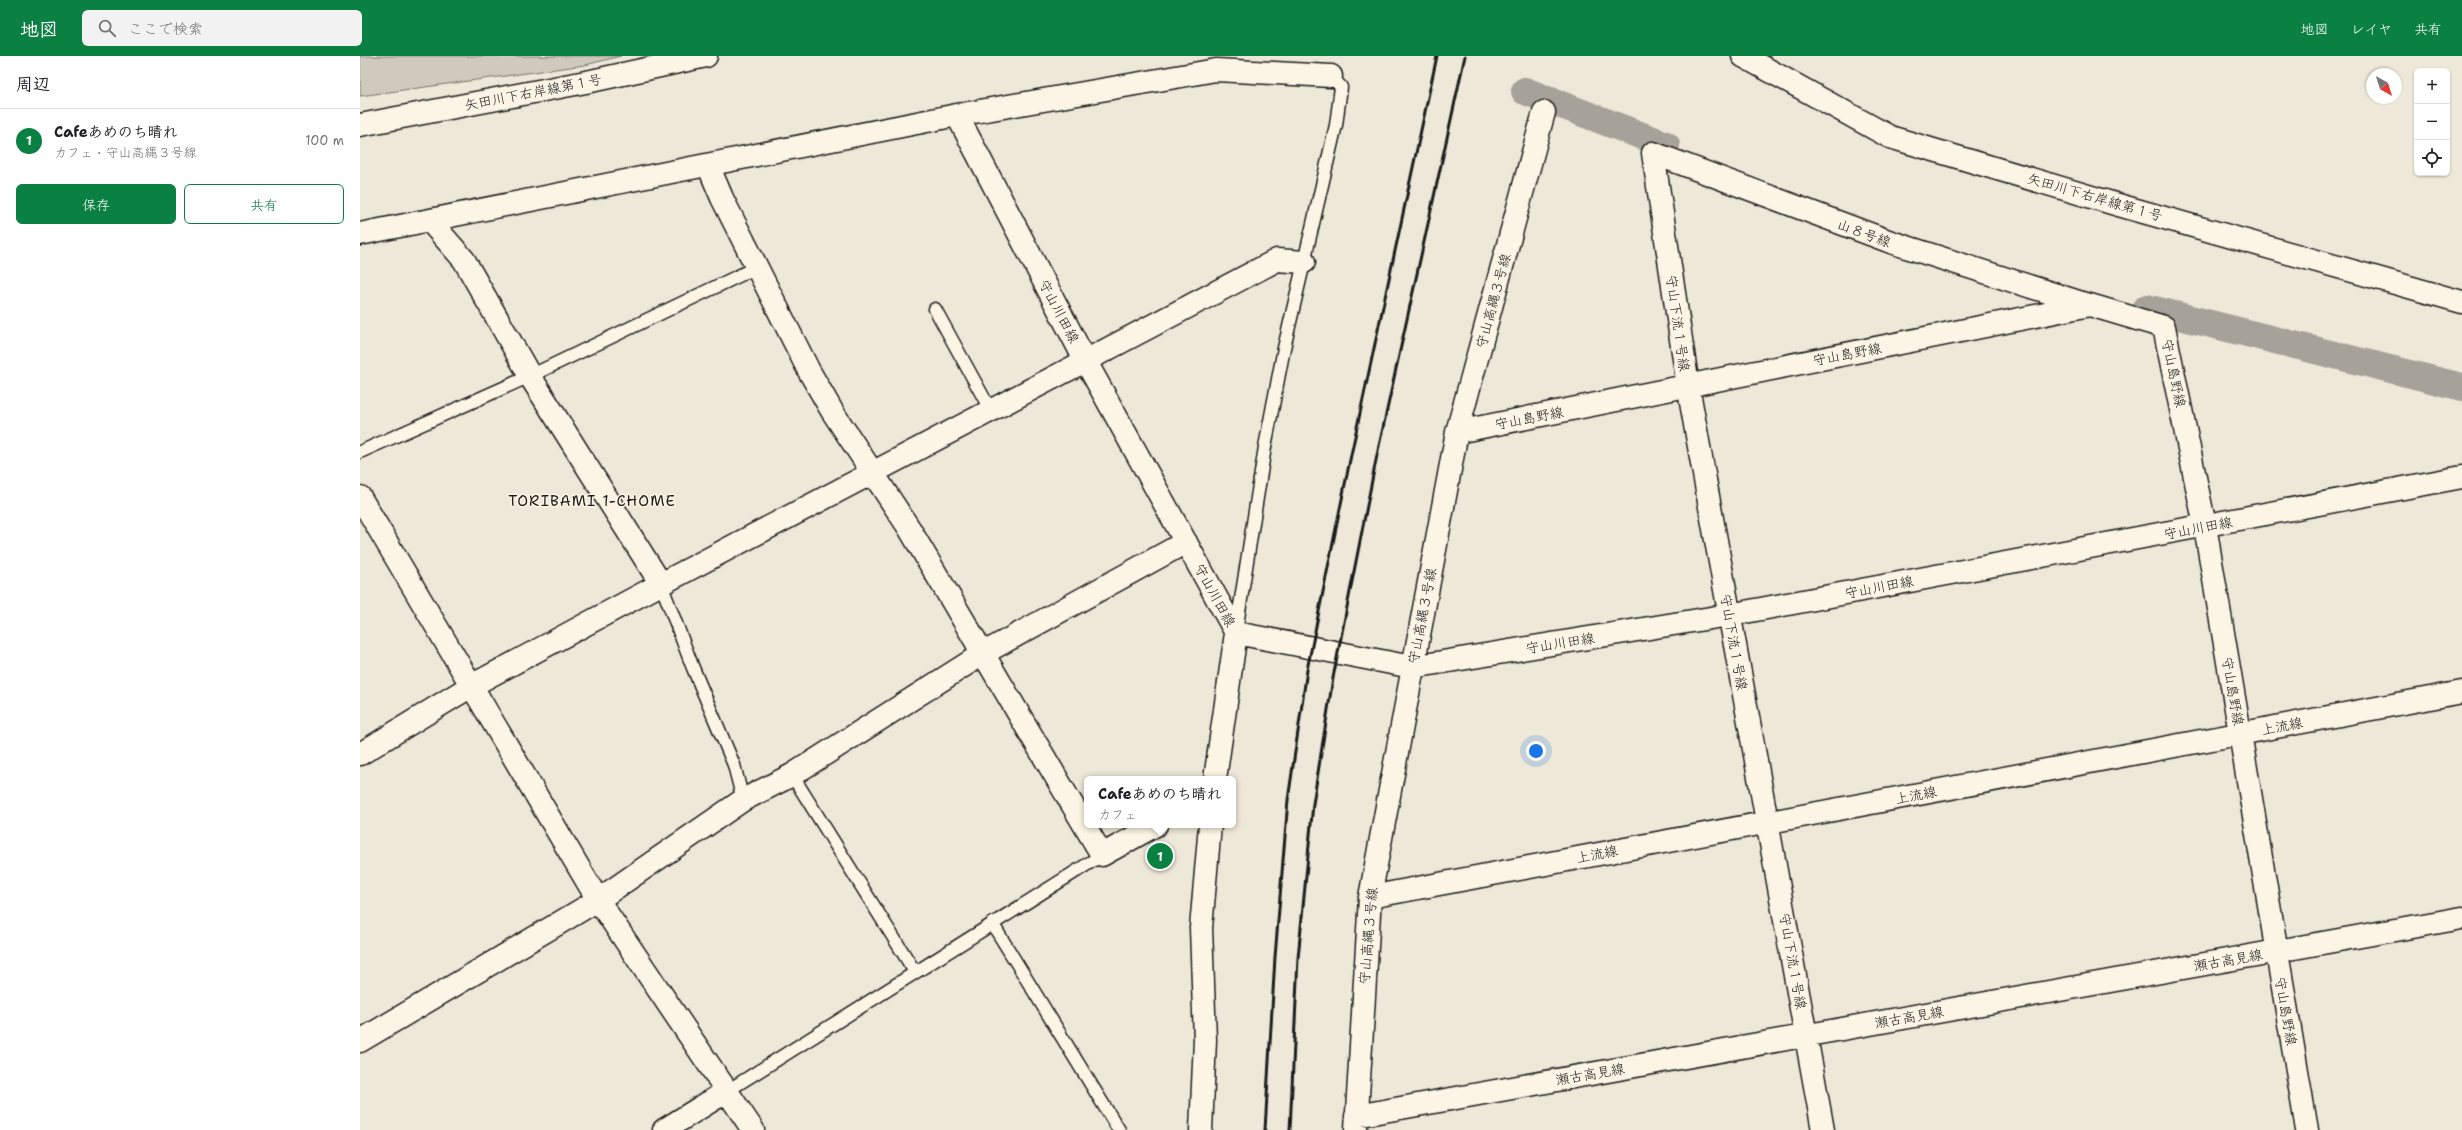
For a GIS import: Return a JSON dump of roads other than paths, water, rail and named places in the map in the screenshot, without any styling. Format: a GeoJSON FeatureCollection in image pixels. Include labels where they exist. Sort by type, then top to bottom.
{"type":"FeatureCollection","features":[{"type":"Feature","properties":{"kind":"street","name":"矢田川下右岸線第１号"},"geometry":{"type":"LineString","coordinates":[[360,125],[591,81],[706,56]]}},
{"type":"Feature","properties":{"kind":"street","name":"矢田川下右岸線第１号"},"geometry":{"type":"LineString","coordinates":[[1743,56],[1890,137],[2115,204],[2462,302]]}},
{"type":"Feature","properties":{"kind":"street"},"geometry":{"type":"LineString","coordinates":[[360,234],[957,115],[1216,70],[1331,76]]}},
{"type":"Feature","properties":{"kind":"street","name":"守山高縄３号線"},"geometry":{"type":"LineString","coordinates":[[1356,1123],[1370,897],[1412,667],[1458,432],[1544,112]]}},
{"type":"Feature","properties":{"kind":"street","name":"守山川田線"},"geometry":{"type":"LineString","coordinates":[[957,115],[1085,360],[1236,632],[1412,667],[1729,615],[2462,477]]}},
{"type":"Feature","properties":{"kind":"street","name":"山８号線"},"geometry":{"type":"LineString","coordinates":[[1648,151],[1891,242],[2090,305]]}},
{"type":"Feature","properties":{"kind":"street","name":"守山下流１号線"},"geometry":{"type":"LineString","coordinates":[[1648,151],[1688,386],[1823,1130]]}},
{"type":"Feature","properties":{"kind":"street"},"geometry":{"type":"LineString","coordinates":[[708,165],[809,371],[872,473],[909,528],[1084,824]]}},
{"type":"Feature","properties":{"kind":"street"},"geometry":{"type":"LineString","coordinates":[[430,221],[464,260],[530,376],[661,584]]}},
{"type":"Feature","properties":{"kind":"street"},"geometry":{"type":"LineString","coordinates":[[360,754],[471,686],[1085,360],[1277,260],[1304,262]]}},
{"type":"Feature","properties":{"kind":"street","name":"守山島野線"},"geometry":{"type":"LineString","coordinates":[[1458,432],[2090,305],[2164,327],[2205,526],[2307,1130]]}},
{"type":"Feature","properties":{"kind":"street"},"geometry":{"type":"LineString","coordinates":[[360,497],[598,900],[728,1090],[753,1130]]}},
{"type":"Feature","properties":{"kind":"street"},"geometry":{"type":"LineString","coordinates":[[360,1041],[598,900],[743,800],[792,775],[984,653],[1186,542]]}},
{"type":"Feature","properties":{"kind":"street"},"geometry":{"type":"LineString","coordinates":[[1215,776],[1236,632]]}},
{"type":"Feature","properties":{"kind":"street","name":"上流線"},"geometry":{"type":"LineString","coordinates":[[1370,897],[2462,692]]}},
{"type":"Feature","properties":{"kind":"street"},"geometry":{"type":"LineString","coordinates":[[1086,828],[1102,855],[1151,828]]}},
{"type":"Feature","properties":{"kind":"street"},"geometry":{"type":"LineString","coordinates":[[1200,1130],[1204,1040],[1201,928],[1210,828]]}},
{"type":"Feature","properties":{"kind":"street","name":"瀬古高見線"},"geometry":{"type":"LineString","coordinates":[[1356,1123],[1806,1036],[2462,918]]}},
{"type":"Feature","properties":{"kind":"street"},"geometry":{"type":"LineString","coordinates":[[664,1130],[728,1090]]}},
{"type":"Feature","properties":{"kind":"lane"},"geometry":{"type":"LineString","coordinates":[[1236,632],[1265,447],[1304,262],[1336,124],[1341,87],[1331,76]]}},
{"type":"Feature","properties":{"kind":"lane"},"geometry":{"type":"LineString","coordinates":[[360,452],[530,376],[757,267]]}},
{"type":"Feature","properties":{"kind":"lane"},"geometry":{"type":"LineString","coordinates":[[935,309],[991,411]]}},
{"type":"Feature","properties":{"kind":"lane"},"geometry":{"type":"LineString","coordinates":[[661,584],[693,668],[734,765],[743,800]]}},
{"type":"Feature","properties":{"kind":"lane"},"geometry":{"type":"LineString","coordinates":[[792,775],[915,972]]}},
{"type":"Feature","properties":{"kind":"lane"},"geometry":{"type":"LineString","coordinates":[[728,1090],[1102,855]]}},
{"type":"Feature","properties":{"kind":"lane"},"geometry":{"type":"LineString","coordinates":[[992,923],[1119,1130]]}},
{"type":"Feature","properties":{"kind":"waterway"},"geometry":{"type":"LineString","coordinates":[[1525,91],[1666,145]]}},
{"type":"Feature","properties":{"kind":"waterway"},"geometry":{"type":"LineString","coordinates":[[2147,308],[2462,387]]}},
{"type":"Feature","properties":{"kind":"railway"},"geometry":{"type":"LineString","coordinates":[[1265,1130],[1275,957],[1288,800],[1307,670],[1351,455],[1437,56]]}},
{"type":"Feature","properties":{"kind":"railway"},"geometry":{"type":"LineString","coordinates":[[1290,1130],[1298,958],[1313,804],[1333,678],[1377,455],[1465,56]]}},
{"type":"Feature","properties":{"kind":"place","name":"Cafeあめのち晴れ"},"geometry":{"type":"Point","coordinates":[1160,856]}},
{"type":"Feature","properties":{"kind":"district","name":"TORIBAMI 1-CHOME"},"geometry":{"type":"Point","coordinates":[592,501]}}]}
